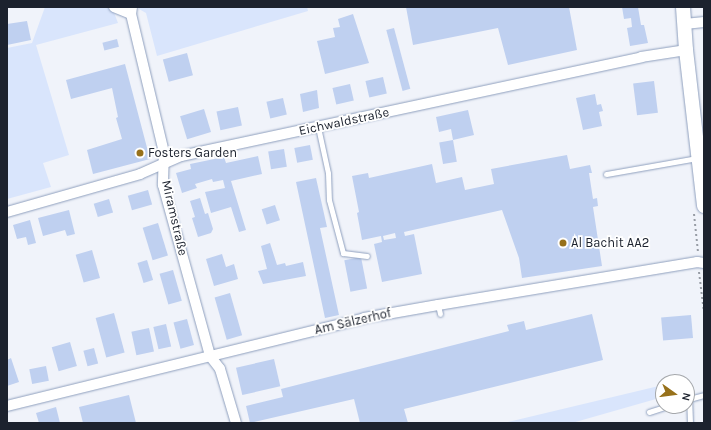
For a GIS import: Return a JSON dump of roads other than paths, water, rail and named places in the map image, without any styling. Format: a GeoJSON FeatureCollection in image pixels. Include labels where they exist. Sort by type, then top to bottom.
{"type":"FeatureCollection","features":[{"type":"Feature","properties":{"kind":"main road"},"geometry":{"type":"LineString","coordinates":[[684,7],[686,50],[704,206]]}},
{"type":"Feature","properties":{"kind":"street"},"geometry":{"type":"LineString","coordinates":[[114,7],[132,9]]}},
{"type":"Feature","properties":{"kind":"street","name":"Miramstraße"},"geometry":{"type":"LineString","coordinates":[[132,9],[164,152],[165,164],[163,185],[210,356],[220,369],[236,423]]}},
{"type":"Feature","properties":{"kind":"street"},"geometry":{"type":"LineString","coordinates":[[684,24],[704,22]]}},
{"type":"Feature","properties":{"kind":"street","name":"Eichwaldstraße"},"geometry":{"type":"LineString","coordinates":[[7,212],[140,174],[181,156],[641,57],[686,50]]}},
{"type":"Feature","properties":{"kind":"street","name":"Am Sälzerhof"},"geometry":{"type":"LineString","coordinates":[[7,406],[364,318],[439,309],[700,260]]}},
{"type":"Feature","properties":{"kind":"lane"},"geometry":{"type":"LineString","coordinates":[[318,127],[328,173],[329,200],[343,253],[367,256]]}},
{"type":"Feature","properties":{"kind":"lane"},"geometry":{"type":"LineString","coordinates":[[606,174],[698,158]]}},
{"type":"Feature","properties":{"kind":"lane"},"geometry":{"type":"LineString","coordinates":[[649,412],[655,410]]}},
{"type":"Feature","properties":{"kind":"place","name":"Fosters Garden"},"geometry":{"type":"Point","coordinates":[140,153]}},
{"type":"Feature","properties":{"kind":"place","name":"Al Bachit AA2"},"geometry":{"type":"Point","coordinates":[563,243]}}]}
